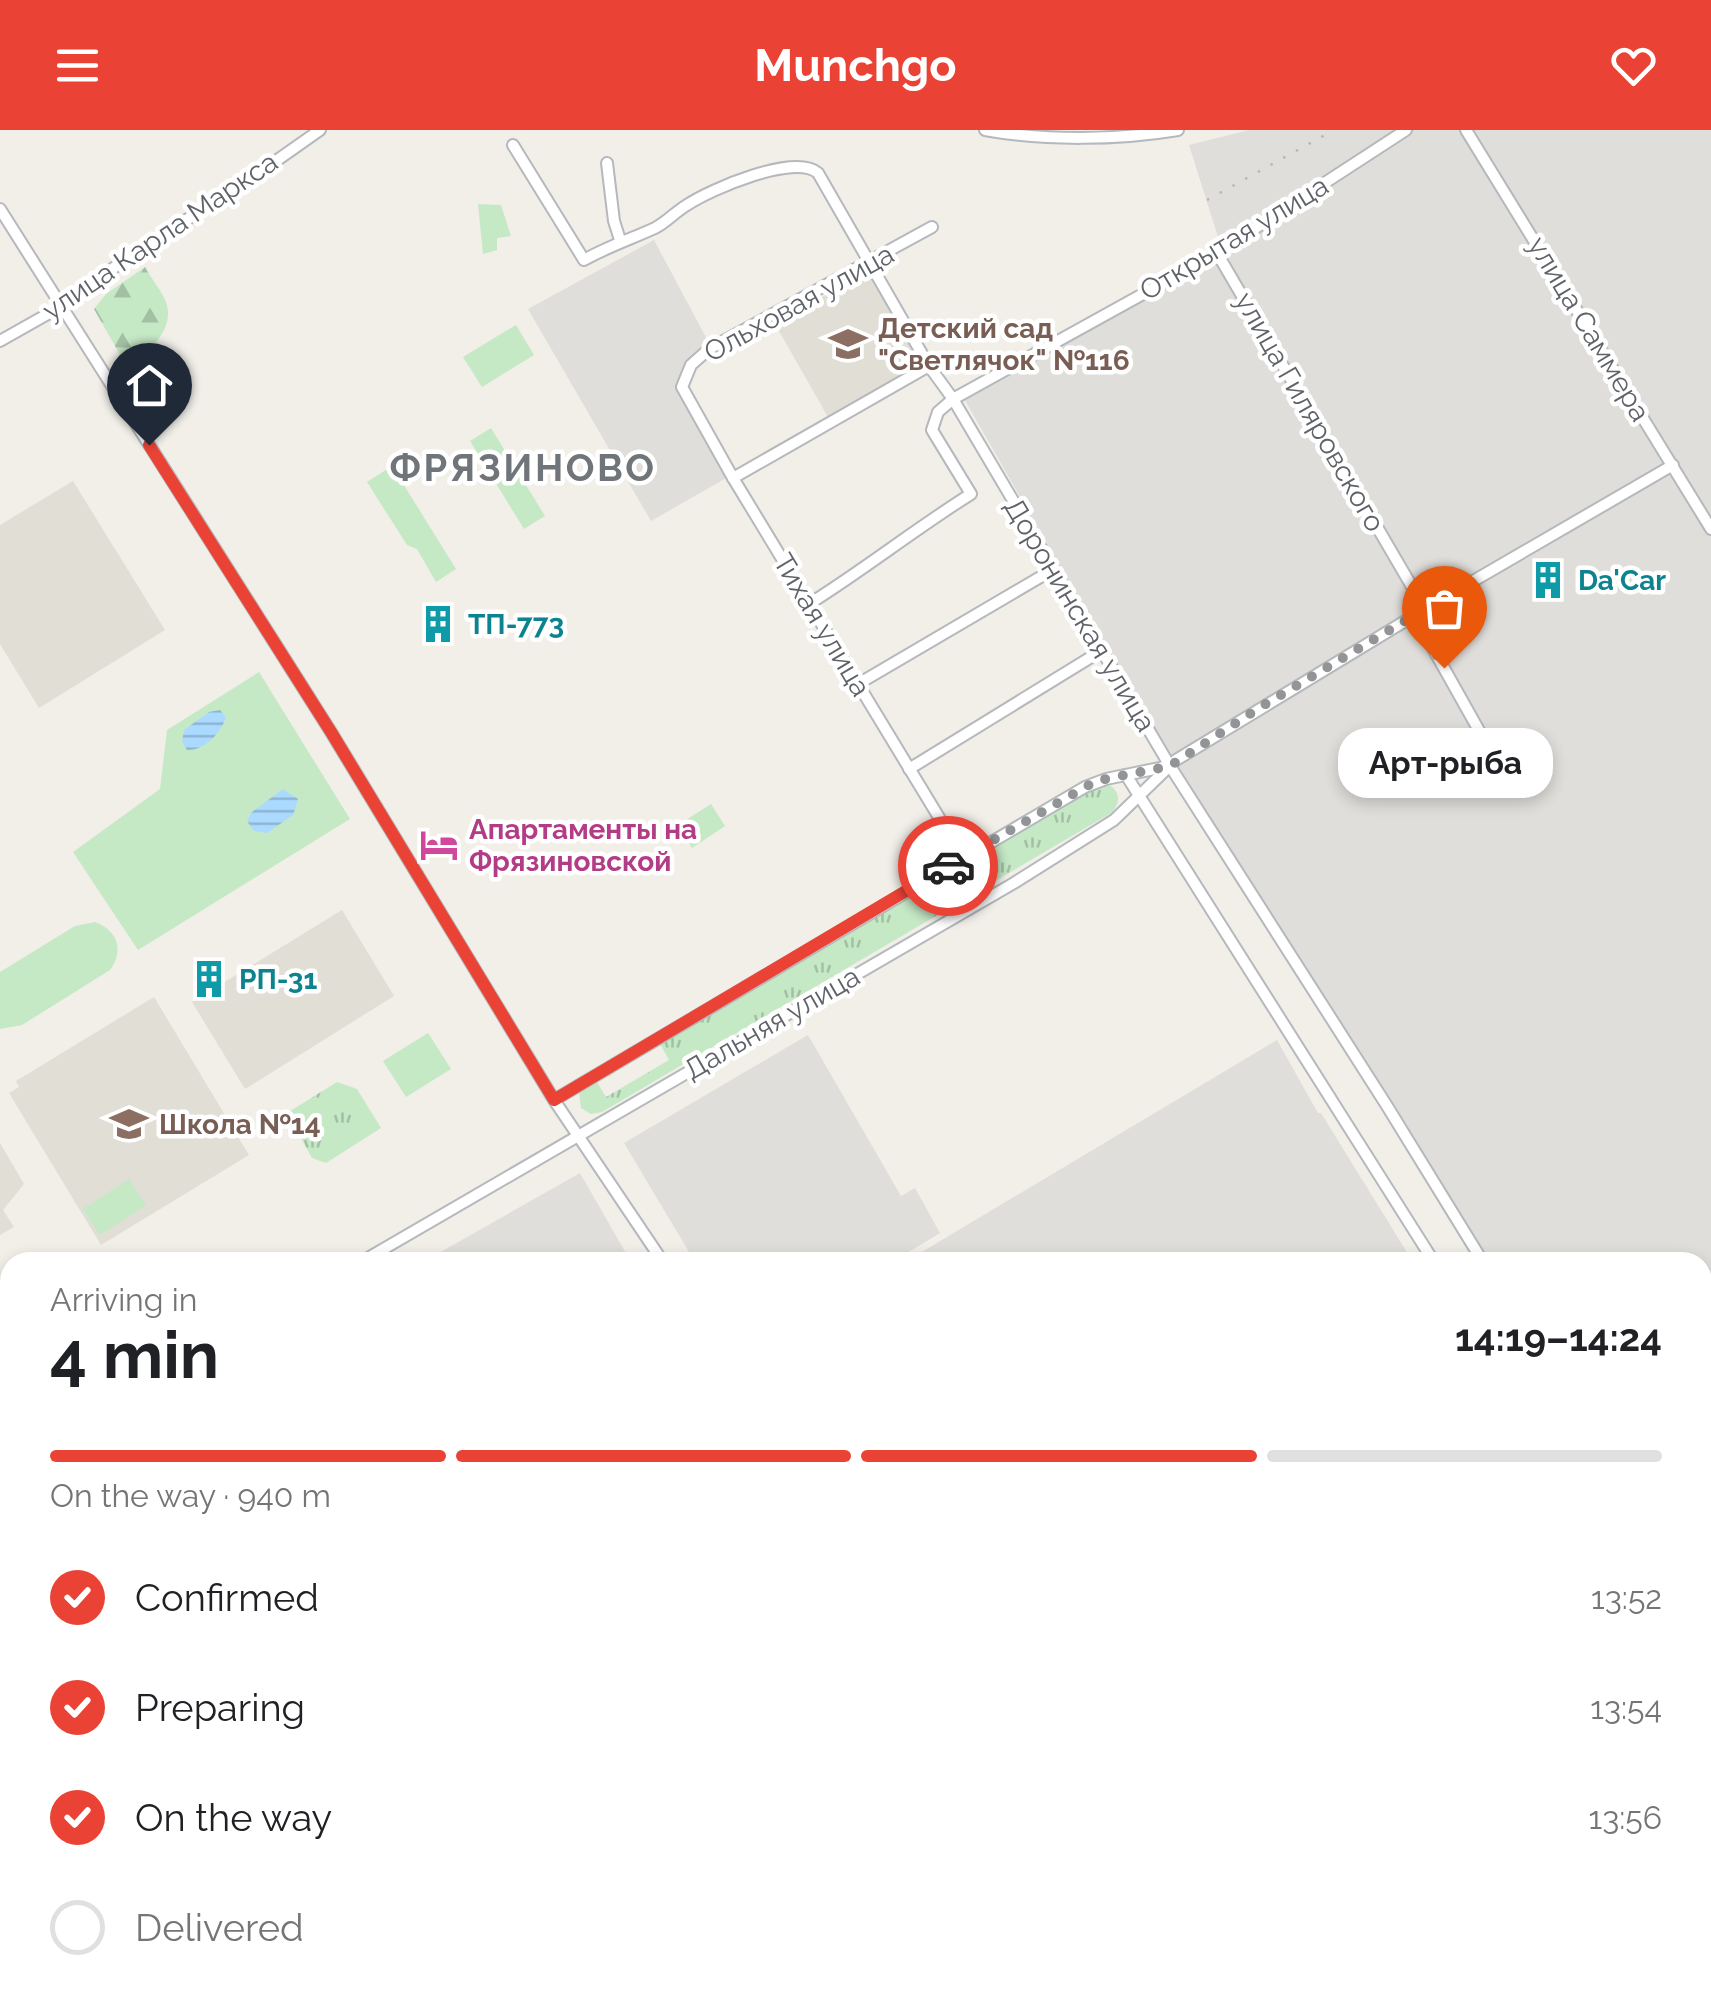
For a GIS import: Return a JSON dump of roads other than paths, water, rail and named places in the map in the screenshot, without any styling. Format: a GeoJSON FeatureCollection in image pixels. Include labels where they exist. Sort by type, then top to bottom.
{"type":"FeatureCollection","features":[{"type":"Feature","properties":{"kind":"street","name":"улица Карла Маркса"},"geometry":{"type":"LineString","coordinates":[[0,341],[62,306],[138,250],[236,189],[320,130]]}},
{"type":"Feature","properties":{"kind":"street"},"geometry":{"type":"LineString","coordinates":[[985,130],[1011,135],[1048,132],[1107,137],[1174,130]]}},
{"type":"Feature","properties":{"kind":"street","name":"Открытая улица"},"geometry":{"type":"LineString","coordinates":[[953,399],[1217,254],[1406,130]]}},
{"type":"Feature","properties":{"kind":"street","name":"улица Саммера"},"geometry":{"type":"LineString","coordinates":[[1466,130],[1711,529]]}},
{"type":"Feature","properties":{"kind":"street"},"geometry":{"type":"LineString","coordinates":[[513,145],[584,260],[620,240],[606,163]]}},
{"type":"Feature","properties":{"kind":"street","name":"Доронинская улица"},"geometry":{"type":"LineString","coordinates":[[620,240],[667,221],[686,205],[713,191],[768,171],[813,168],[824,180],[928,366],[953,399],[1170,766],[1476,1252]]}},
{"type":"Feature","properties":{"kind":"street"},"geometry":{"type":"LineString","coordinates":[[0,210],[331,732],[554,1100],[656,1252]]}},
{"type":"Feature","properties":{"kind":"street","name":"Ольховая улица"},"geometry":{"type":"LineString","coordinates":[[685,391],[682,386],[691,365],[709,350],[932,227]]}},
{"type":"Feature","properties":{"kind":"street","name":"улица Гиляровского"},"geometry":{"type":"LineString","coordinates":[[1217,254],[1425,609],[1431,644],[1509,784]]}},
{"type":"Feature","properties":{"kind":"street"},"geometry":{"type":"LineString","coordinates":[[732,478],[928,366]]}},
{"type":"Feature","properties":{"kind":"street","name":"Тихая улица"},"geometry":{"type":"LineString","coordinates":[[685,391],[732,478],[963,857]]}},
{"type":"Feature","properties":{"kind":"street"},"geometry":{"type":"LineString","coordinates":[[809,604],[866,568],[908,533],[971,494],[932,430],[938,412],[953,399]]}},
{"type":"Feature","properties":{"kind":"street","name":"Дальняя улица"},"geometry":{"type":"LineString","coordinates":[[377,1252],[1014,883],[1114,820],[1170,766],[1259,708],[1673,466]]}},
{"type":"Feature","properties":{"kind":"street"},"geometry":{"type":"LineString","coordinates":[[858,684],[1054,569]]}},
{"type":"Feature","properties":{"kind":"street"},"geometry":{"type":"LineString","coordinates":[[908,769],[1102,651]]}},
{"type":"Feature","properties":{"kind":"street","name":"Дальняя улица"},"geometry":{"type":"LineString","coordinates":[[554,1100],[1096,781],[1170,766]]}},
{"type":"Feature","properties":{"kind":"street"},"geometry":{"type":"LineString","coordinates":[[1126,775],[1428,1252]]}},
{"type":"Feature","properties":{"kind":"water"},"geometry":{"type":"Polygon","coordinates":[[[220,710],[226,717],[216,735],[200,748],[187,750],[182,741],[184,730],[209,712],[220,710]]]}},
{"type":"Feature","properties":{"kind":"water"},"geometry":{"type":"Polygon","coordinates":[[[283,789],[298,799],[293,815],[267,833],[254,831],[247,821],[252,812],[283,789]]]}},
{"type":"Feature","properties":{"kind":"railway"},"geometry":{"type":"LineString","coordinates":[[1207,200],[1334,130]]}},
{"type":"Feature","properties":{"kind":"place","name":"Детский сад \"Светлячок\" №116"},"geometry":{"type":"Point","coordinates":[848,344]}},
{"type":"Feature","properties":{"kind":"place","name":"Da'Car"},"geometry":{"type":"Point","coordinates":[1548,580]}},
{"type":"Feature","properties":{"kind":"place","name":"ТП-773"},"geometry":{"type":"Point","coordinates":[438,624]}},
{"type":"Feature","properties":{"kind":"place","name":"Арт-рыба"},"geometry":{"type":"Point","coordinates":[1444,668]}},
{"type":"Feature","properties":{"kind":"place","name":"Апартаменты на Фрязиновской"},"geometry":{"type":"Point","coordinates":[439,845]}},
{"type":"Feature","properties":{"kind":"place","name":"РП-31"},"geometry":{"type":"Point","coordinates":[209,979]}},
{"type":"Feature","properties":{"kind":"place","name":"Школа №14"},"geometry":{"type":"Point","coordinates":[129,1124]}},
{"type":"Feature","properties":{"kind":"district","name":"ФРЯЗИНОВО"},"geometry":{"type":"Point","coordinates":[523,467]}}]}
